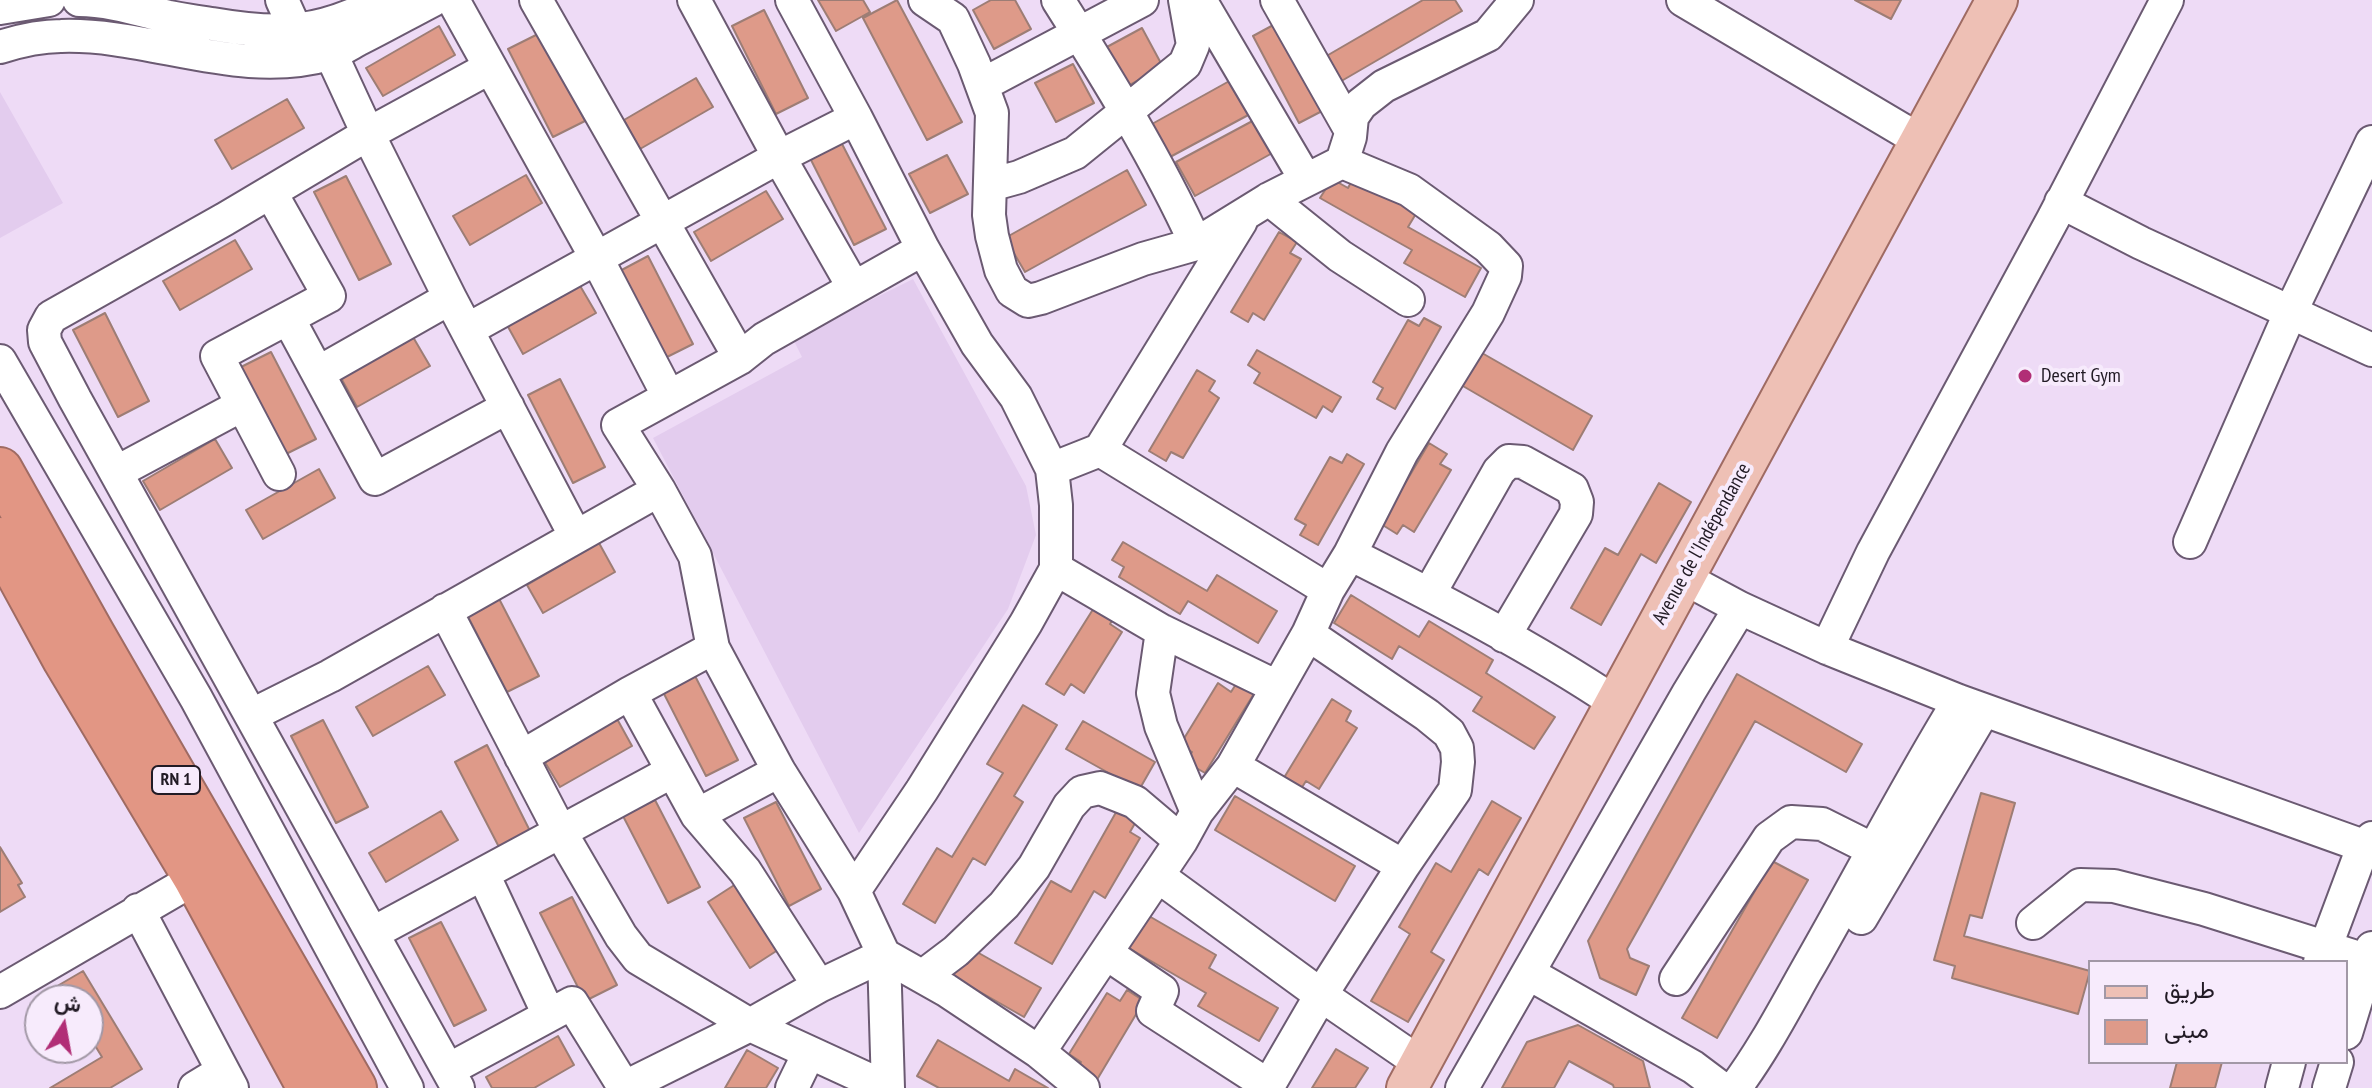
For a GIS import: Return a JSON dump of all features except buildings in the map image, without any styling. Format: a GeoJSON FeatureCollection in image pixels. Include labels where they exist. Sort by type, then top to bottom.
{"type":"FeatureCollection","features":[{"type":"Feature","properties":{"kind":"highway","name":"RN 1"},"geometry":{"type":"LineString","coordinates":[[0,470],[99,648],[354,1088]]}},
{"type":"Feature","properties":{"kind":"highway","name":"RN 1"},"geometry":{"type":"LineString","coordinates":[[0,540],[65,659],[196,878],[310,1088]]}},
{"type":"Feature","properties":{"kind":"main road","name":"Avenue de l'Indépendance"},"geometry":{"type":"LineString","coordinates":[[1413,1076],[1997,0]]}},
{"type":"Feature","properties":{"kind":"street"},"geometry":{"type":"LineString","coordinates":[[0,8],[49,0]]}},
{"type":"Feature","properties":{"kind":"street"},"geometry":{"type":"LineString","coordinates":[[79,0],[251,31],[296,31],[340,21],[384,0]]}},
{"type":"Feature","properties":{"kind":"street"},"geometry":{"type":"LineString","coordinates":[[282,0],[296,31],[331,54],[450,298],[575,535]]}},
{"type":"Feature","properties":{"kind":"street"},"geometry":{"type":"LineString","coordinates":[[0,47],[19,41],[60,36],[104,38],[260,61],[291,60],[331,54],[433,0]]}},
{"type":"Feature","properties":{"kind":"street"},"geometry":{"type":"LineString","coordinates":[[453,0],[597,259],[669,397]]}},
{"type":"Feature","properties":{"kind":"street"},"geometry":{"type":"LineString","coordinates":[[536,0],[740,358]]}},
{"type":"Feature","properties":{"kind":"street"},"geometry":{"type":"LineString","coordinates":[[694,0],[854,288]]}},
{"type":"Feature","properties":{"kind":"street"},"geometry":{"type":"LineString","coordinates":[[792,0],[923,249],[977,344],[1016,397],[1052,469],[1057,514],[1056,569],[922,790],[854,891]]}},
{"type":"Feature","properties":{"kind":"street"},"geometry":{"type":"LineString","coordinates":[[1058,0],[1170,187],[1196,244]]}},
{"type":"Feature","properties":{"kind":"street"},"geometry":{"type":"LineString","coordinates":[[982,85],[1142,0]]}},
{"type":"Feature","properties":{"kind":"street"},"geometry":{"type":"LineString","coordinates":[[990,185],[1019,177],[1075,153],[1185,64],[1193,45],[1185,0]]}},
{"type":"Feature","properties":{"kind":"street"},"geometry":{"type":"LineString","coordinates":[[1200,0],[1306,180]]}},
{"type":"Feature","properties":{"kind":"street"},"geometry":{"type":"LineString","coordinates":[[1277,0],[1350,129]]}},
{"type":"Feature","properties":{"kind":"street"},"geometry":{"type":"LineString","coordinates":[[1342,162],[1352,117],[1361,104],[1384,86],[1488,35],[1517,0]]}},
{"type":"Feature","properties":{"kind":"street"},"geometry":{"type":"LineString","coordinates":[[1683,0],[1926,131]]}},
{"type":"Feature","properties":{"kind":"street"},"geometry":{"type":"LineString","coordinates":[[1717,0],[1926,131]]}},
{"type":"Feature","properties":{"kind":"street"},"geometry":{"type":"LineString","coordinates":[[1827,648],[1880,539],[2167,0]]}},
{"type":"Feature","properties":{"kind":"street"},"geometry":{"type":"LineString","coordinates":[[933,2],[953,19],[992,113],[989,215],[992,236],[1001,270],[1012,291],[1028,301],[1143,259],[1196,244],[1258,206],[1342,162],[1409,190],[1488,247],[1506,266],[1505,276],[1488,313],[1402,452],[1328,590],[1308,634],[1233,766],[1197,812],[1158,876],[1039,1052]]}},
{"type":"Feature","properties":{"kind":"street"},"geometry":{"type":"LineString","coordinates":[[489,68],[368,134],[271,193],[51,317],[44,330],[45,342],[453,1079],[572,1003],[623,1088],[884,955]]}},
{"type":"Feature","properties":{"kind":"street"},"geometry":{"type":"LineString","coordinates":[[467,330],[779,157],[856,118]]}},
{"type":"Feature","properties":{"kind":"street"},"geometry":{"type":"LineString","coordinates":[[2190,542],[2291,311],[2372,142]]}},
{"type":"Feature","properties":{"kind":"street"},"geometry":{"type":"LineString","coordinates":[[271,193],[329,296],[217,356],[279,474]]}},
{"type":"Feature","properties":{"kind":"street"},"geometry":{"type":"LineString","coordinates":[[2061,202],[2141,243],[2372,350]]}},
{"type":"Feature","properties":{"kind":"street"},"geometry":{"type":"LineString","coordinates":[[1258,206],[1408,300]]}},
{"type":"Feature","properties":{"kind":"street"},"geometry":{"type":"LineString","coordinates":[[1052,469],[1100,450],[1258,206]]}},
{"type":"Feature","properties":{"kind":"street"},"geometry":{"type":"LineString","coordinates":[[445,610],[561,833],[621,936],[638,958],[750,1025],[888,1088],[884,955],[854,891],[779,771],[713,648],[695,556],[659,490],[618,425],[740,358],[764,339],[923,249]]}},
{"type":"Feature","properties":{"kind":"street"},"geometry":{"type":"LineString","coordinates":[[318,373],[450,298]]}},
{"type":"Feature","properties":{"kind":"street"},"geometry":{"type":"LineString","coordinates":[[288,318],[375,479],[508,407]]}},
{"type":"Feature","properties":{"kind":"street"},"geometry":{"type":"LineString","coordinates":[[0,361],[196,698],[407,1088]]}},
{"type":"Feature","properties":{"kind":"street"},"geometry":{"type":"LineString","coordinates":[[117,472],[242,405]]}},
{"type":"Feature","properties":{"kind":"street"},"geometry":{"type":"LineString","coordinates":[[1100,450],[1328,590]]}},
{"type":"Feature","properties":{"kind":"street"},"geometry":{"type":"LineString","coordinates":[[1429,594],[1499,471],[1509,461],[1523,462],[1572,489],[1577,502],[1576,514],[1504,636]]}},
{"type":"Feature","properties":{"kind":"street"},"geometry":{"type":"LineString","coordinates":[[252,715],[330,676],[659,490]]}},
{"type":"Feature","properties":{"kind":"street"},"geometry":{"type":"LineString","coordinates":[[1350,554],[1504,636],[1616,703]]}},
{"type":"Feature","properties":{"kind":"street"},"geometry":{"type":"LineString","coordinates":[[1056,569],[1162,631],[1277,687]]}},
{"type":"Feature","properties":{"kind":"street"},"geometry":{"type":"LineString","coordinates":[[1684,578],[1827,648],[1972,705],[2369,845],[2322,955]]}},
{"type":"Feature","properties":{"kind":"street"},"geometry":{"type":"LineString","coordinates":[[1462,1088],[1740,608]]}},
{"type":"Feature","properties":{"kind":"street"},"geometry":{"type":"LineString","coordinates":[[1162,631],[1153,693],[1161,726],[1197,812]]}},
{"type":"Feature","properties":{"kind":"street"},"geometry":{"type":"LineString","coordinates":[[1106,953],[1162,991],[1153,1011],[1268,1087],[1321,995],[1455,790],[1458,762],[1457,748],[1449,733],[1308,634]]}},
{"type":"Feature","properties":{"kind":"street"},"geometry":{"type":"LineString","coordinates":[[521,757],[713,648]]}},
{"type":"Feature","properties":{"kind":"street"},"geometry":{"type":"LineString","coordinates":[[630,693],[697,815],[745,871],[819,986]]}},
{"type":"Feature","properties":{"kind":"street"},"geometry":{"type":"LineString","coordinates":[[1735,1088],[1780,1018],[1919,765],[1972,705]]}},
{"type":"Feature","properties":{"kind":"street"},"geometry":{"type":"LineString","coordinates":[[1758,1088],[1770,1074],[1972,705]]}},
{"type":"Feature","properties":{"kind":"street"},"geometry":{"type":"LineString","coordinates":[[1233,766],[1403,866]]}},
{"type":"Feature","properties":{"kind":"street"},"geometry":{"type":"LineString","coordinates":[[373,933],[673,771]]}},
{"type":"Feature","properties":{"kind":"street"},"geometry":{"type":"LineString","coordinates":[[697,815],[779,771]]}},
{"type":"Feature","properties":{"kind":"street"},"geometry":{"type":"LineString","coordinates":[[923,976],[956,951],[1004,905],[1034,867],[1069,806],[1082,792],[1100,788],[1135,802],[1181,841]]}},
{"type":"Feature","properties":{"kind":"street"},"geometry":{"type":"LineString","coordinates":[[1676,979],[1769,838],[1791,822],[1822,824],[1874,850]]}},
{"type":"Feature","properties":{"kind":"street"},"geometry":{"type":"LineString","coordinates":[[483,874],[549,1015]]}},
{"type":"Feature","properties":{"kind":"street"},"geometry":{"type":"LineString","coordinates":[[1158,876],[1321,995],[1413,1076]]}},
{"type":"Feature","properties":{"kind":"street"},"geometry":{"type":"LineString","coordinates":[[0,992],[196,878]]}},
{"type":"Feature","properties":{"kind":"street"},"geometry":{"type":"LineString","coordinates":[[2033,923],[2080,885],[2114,886],[2204,909],[2322,955],[2371,957],[2348,1027]]}},
{"type":"Feature","properties":{"kind":"street"},"geometry":{"type":"LineString","coordinates":[[138,910],[228,1080],[195,1088]]}},
{"type":"Feature","properties":{"kind":"street"},"geometry":{"type":"LineString","coordinates":[[884,955],[923,976],[1039,1052],[1083,1088]]}},
{"type":"Feature","properties":{"kind":"street"},"geometry":{"type":"LineString","coordinates":[[1528,973],[1693,1067],[1721,1088]]}},
{"type":"Feature","properties":{"kind":"street"},"geometry":{"type":"LineString","coordinates":[[792,1088],[809,1053]]}},
{"type":"Feature","properties":{"kind":"street"},"geometry":{"type":"LineString","coordinates":[[2282,1088],[2288,1064]]}},
{"type":"Feature","properties":{"kind":"street"},"geometry":{"type":"LineString","coordinates":[[2329,1088],[2336,1064]]}},
{"type":"Feature","properties":{"kind":"shaded area"},"geometry":{"type":"Polygon","coordinates":[[[0,92],[63,203],[0,238],[0,92]]]}},
{"type":"Feature","properties":{"kind":"shaded area"},"geometry":{"type":"Polygon","coordinates":[[[913,279],[1026,486],[1036,535],[1008,609],[859,833],[653,438],[802,357],[793,339],[913,279]]]}},
{"type":"Feature","properties":{"kind":"place","name":"Desert Gym"},"geometry":{"type":"Point","coordinates":[2025,376]}}]}
